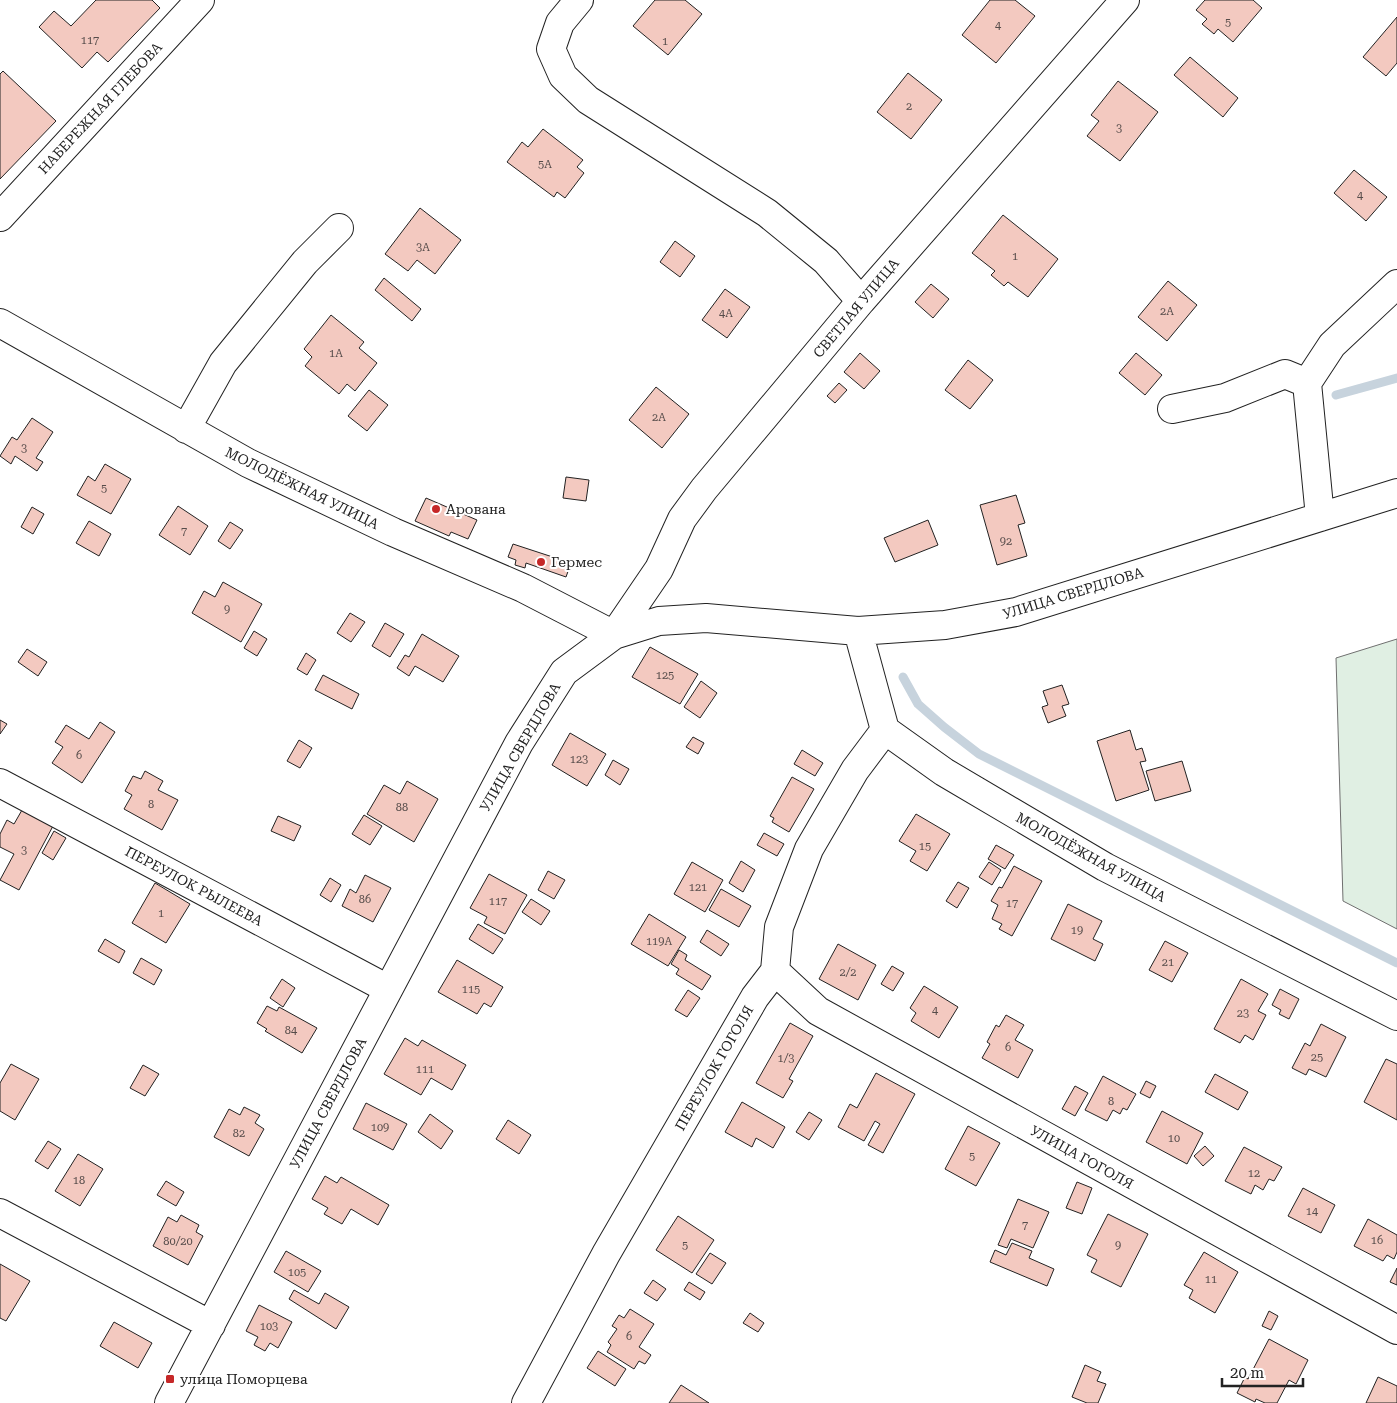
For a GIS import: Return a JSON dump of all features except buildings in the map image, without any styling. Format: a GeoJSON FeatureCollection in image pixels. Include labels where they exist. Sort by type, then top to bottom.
{"type":"FeatureCollection","features":[{"type":"Feature","properties":{"kind":"street","name":"НАБЕРЕЖНАЯ ГЛЕБОВА"},"geometry":{"type":"LineString","coordinates":[[0,217],[200,0]]}},
{"type":"Feature","properties":{"kind":"street"},"geometry":{"type":"LineString","coordinates":[[579,0],[560,23],[551,49],[563,76],[588,100],[767,213],[826,261],[861,301]]}},
{"type":"Feature","properties":{"kind":"street","name":"СВЕТЛАЯ УЛИЦА"},"geometry":{"type":"LineString","coordinates":[[614,635],[659,569],[682,519],[861,301],[1125,0]]}},
{"type":"Feature","properties":{"kind":"street"},"geometry":{"type":"LineString","coordinates":[[186,429],[224,363],[305,262],[340,228]]}},
{"type":"Feature","properties":{"kind":"street"},"geometry":{"type":"LineString","coordinates":[[1320,517],[1307,383],[1332,345],[1397,284]]}},
{"type":"Feature","properties":{"kind":"street","name":"МОЛОДЁЖНАЯ УЛИЦА"},"geometry":{"type":"LineString","coordinates":[[0,323],[248,463],[393,532],[523,588],[614,635]]}},
{"type":"Feature","properties":{"kind":"street"},"geometry":{"type":"LineString","coordinates":[[1172,410],[1225,398],[1285,374],[1307,383]]}},
{"type":"Feature","properties":{"kind":"street","name":"УЛИЦА СВЕРДЛОВА"},"geometry":{"type":"LineString","coordinates":[[169,1403],[519,743],[564,672],[614,635],[659,621],[706,618],[858,631],[945,625],[1016,612],[1397,493]]}},
{"type":"Feature","properties":{"kind":"street"},"geometry":{"type":"LineString","coordinates":[[775,971],[779,927],[809,849],[855,770],[885,730],[858,631]]}},
{"type":"Feature","properties":{"kind":"street","name":"МОЛОДЁЖНАЯ УЛИЦА"},"geometry":{"type":"LineString","coordinates":[[885,730],[944,772],[1105,868],[1397,1016]]}},
{"type":"Feature","properties":{"kind":"street","name":"ПЕРЕУЛОК РЫЛЕЕВА"},"geometry":{"type":"LineString","coordinates":[[0,783],[388,990]]}},
{"type":"Feature","properties":{"kind":"street","name":"УЛИЦА ГОГОЛЯ"},"geometry":{"type":"LineString","coordinates":[[775,971],[818,1011],[1397,1330]]}},
{"type":"Feature","properties":{"kind":"street","name":"ПЕРЕУЛОК ГОГОЛЯ"},"geometry":{"type":"LineString","coordinates":[[526,1403],[606,1254],[756,997],[775,971]]}},
{"type":"Feature","properties":{"kind":"street"},"geometry":{"type":"LineString","coordinates":[[0,1213],[211,1325]]}},
{"type":"Feature","properties":{"kind":"green space"},"geometry":{"type":"Polygon","coordinates":[[[1397,639],[1397,929],[1343,901],[1336,658],[1397,639]]]}},
{"type":"Feature","properties":{"kind":"waterway"},"geometry":{"type":"LineString","coordinates":[[1336,395],[1397,378]]}},
{"type":"Feature","properties":{"kind":"waterway"},"geometry":{"type":"LineString","coordinates":[[903,677],[918,704],[979,754],[1397,963]]}},
{"type":"Feature","properties":{"kind":"place","name":"Арована"},"geometry":{"type":"Point","coordinates":[436,509]}},
{"type":"Feature","properties":{"kind":"place","name":"Гермес"},"geometry":{"type":"Point","coordinates":[541,562]}},
{"type":"Feature","properties":{"kind":"place","name":"улица Поморцева"},"geometry":{"type":"Point","coordinates":[170,1379]}}]}
